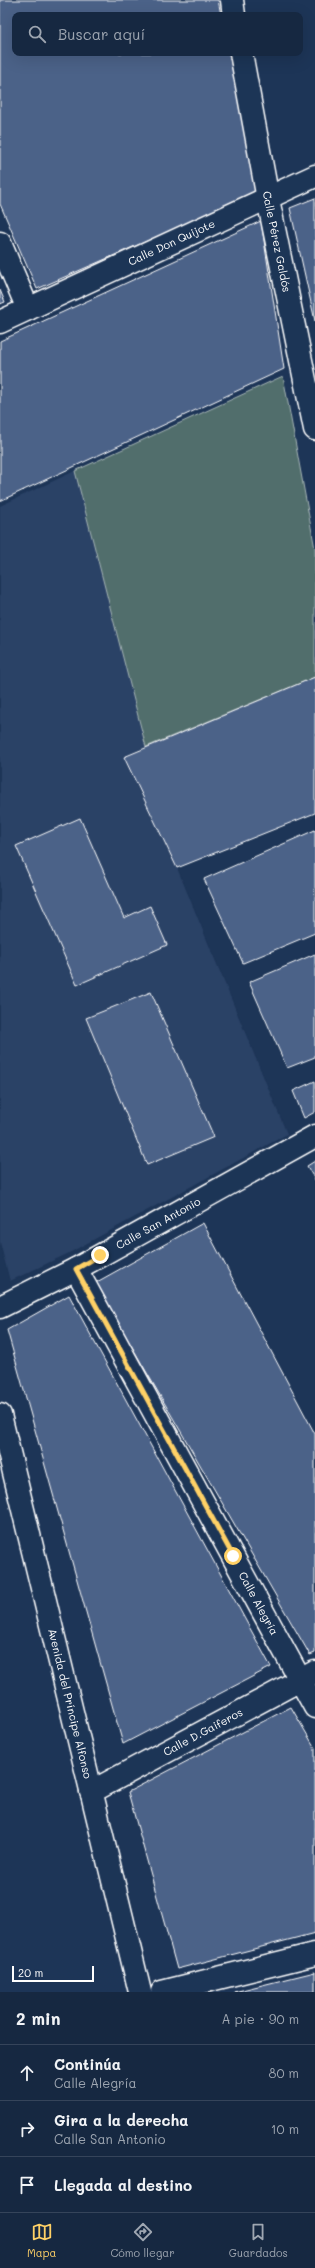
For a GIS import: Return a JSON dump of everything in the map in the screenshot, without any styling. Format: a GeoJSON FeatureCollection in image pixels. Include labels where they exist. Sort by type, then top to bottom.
{"type":"FeatureCollection","features":[{"type":"Feature","properties":{"kind":"street"},"geometry":{"type":"LineString","coordinates":[[232,0],[234,12]]}},
{"type":"Feature","properties":{"kind":"street","name":"Calle Pérez Galdós"},"geometry":{"type":"LineString","coordinates":[[242,56],[268,199],[315,429]]}},
{"type":"Feature","properties":{"kind":"street","name":"Calle Don Quijote"},"geometry":{"type":"LineString","coordinates":[[0,322],[315,176]]}},
{"type":"Feature","properties":{"kind":"street"},"geometry":{"type":"LineString","coordinates":[[0,243],[28,309]]}},
{"type":"Feature","properties":{"kind":"street","name":"Calle San Antonio"},"geometry":{"type":"LineString","coordinates":[[0,1308],[76,1269],[315,1136]]}},
{"type":"Feature","properties":{"kind":"street","name":"Calle Alegría"},"geometry":{"type":"LineString","coordinates":[[76,1269],[307,1676],[315,1707]]}},
{"type":"Feature","properties":{"kind":"street","name":"Avenida del Príncipe Alfonso"},"geometry":{"type":"LineString","coordinates":[[0,1415],[140,1992]]}},
{"type":"Feature","properties":{"kind":"street","name":"Calle D.Gaiferos"},"geometry":{"type":"LineString","coordinates":[[91,1792],[307,1676]]}},
{"type":"Feature","properties":{"kind":"street"},"geometry":{"type":"LineString","coordinates":[[162,1992],[315,1954]]}},
{"type":"Feature","properties":{"kind":"shaded area"},"geometry":{"type":"Polygon","coordinates":[[[75,471],[146,747],[124,757],[177,868],[287,1134],[69,1253],[10,1281],[0,1242],[0,506],[75,471]]]}},
{"type":"Feature","properties":{"kind":"green space"},"geometry":{"type":"Polygon","coordinates":[[[283,376],[315,549],[315,677],[146,747],[75,471],[283,376]]]}},
{"type":"Feature","properties":{"kind":"building"},"geometry":{"type":"Polygon","coordinates":[[[0,0],[218,0],[220,12],[12,12],[12,56],[230,56],[257,193],[37,289],[0,204],[0,0]]]}},
{"type":"Feature","properties":{"kind":"building"},"geometry":{"type":"Polygon","coordinates":[[[315,198],[315,321],[290,208],[315,198]]]}},
{"type":"Feature","properties":{"kind":"building"},"geometry":{"type":"Polygon","coordinates":[[[261,221],[284,369],[0,501],[0,341],[261,221]]]}},
{"type":"Feature","properties":{"kind":"building"},"geometry":{"type":"Polygon","coordinates":[[[0,290],[5,302],[0,304],[0,290]]]}},
{"type":"Feature","properties":{"kind":"building"},"geometry":{"type":"Polygon","coordinates":[[[315,677],[315,813],[177,868],[124,757],[315,677]]]}},
{"type":"Feature","properties":{"kind":"building"},"geometry":{"type":"Polygon","coordinates":[[[80,818],[124,918],[150,906],[167,945],[77,985],[16,846],[80,818]]]}},
{"type":"Feature","properties":{"kind":"building"},"geometry":{"type":"Polygon","coordinates":[[[315,830],[315,933],[243,963],[204,879],[315,830]]]}},
{"type":"Feature","properties":{"kind":"building"},"geometry":{"type":"Polygon","coordinates":[[[315,954],[315,1057],[287,1068],[249,982],[315,954]]]}},
{"type":"Feature","properties":{"kind":"building"},"geometry":{"type":"Polygon","coordinates":[[[151,992],[214,1137],[147,1165],[86,1018],[151,992]]]}},
{"type":"Feature","properties":{"kind":"building"},"geometry":{"type":"Polygon","coordinates":[[[315,1081],[315,1112],[304,1118],[293,1091],[315,1081]]]}},
{"type":"Feature","properties":{"kind":"building"},"geometry":{"type":"Polygon","coordinates":[[[315,1161],[315,1180],[307,1166],[315,1161]]]}},
{"type":"Feature","properties":{"kind":"building"},"geometry":{"type":"Polygon","coordinates":[[[203,1223],[315,1434],[315,1653],[310,1655],[95,1283],[203,1223]]]}},
{"type":"Feature","properties":{"kind":"building"},"geometry":{"type":"Polygon","coordinates":[[[69,1295],[271,1667],[123,1744],[7,1330],[69,1295]]]}},
{"type":"Feature","properties":{"kind":"building"},"geometry":{"type":"Polygon","coordinates":[[[291,1707],[315,1748],[315,1933],[177,1969],[128,1792],[291,1707]]]}},
{"type":"Feature","properties":{"kind":"building"},"geometry":{"type":"Polygon","coordinates":[[[315,1972],[315,1992],[234,1992],[315,1972]]]}},
{"type":"Feature","properties":{"kind":"route"},"geometry":{"type":"LineString","coordinates":[[100,1255],[76,1269],[233,1556]]}}]}
